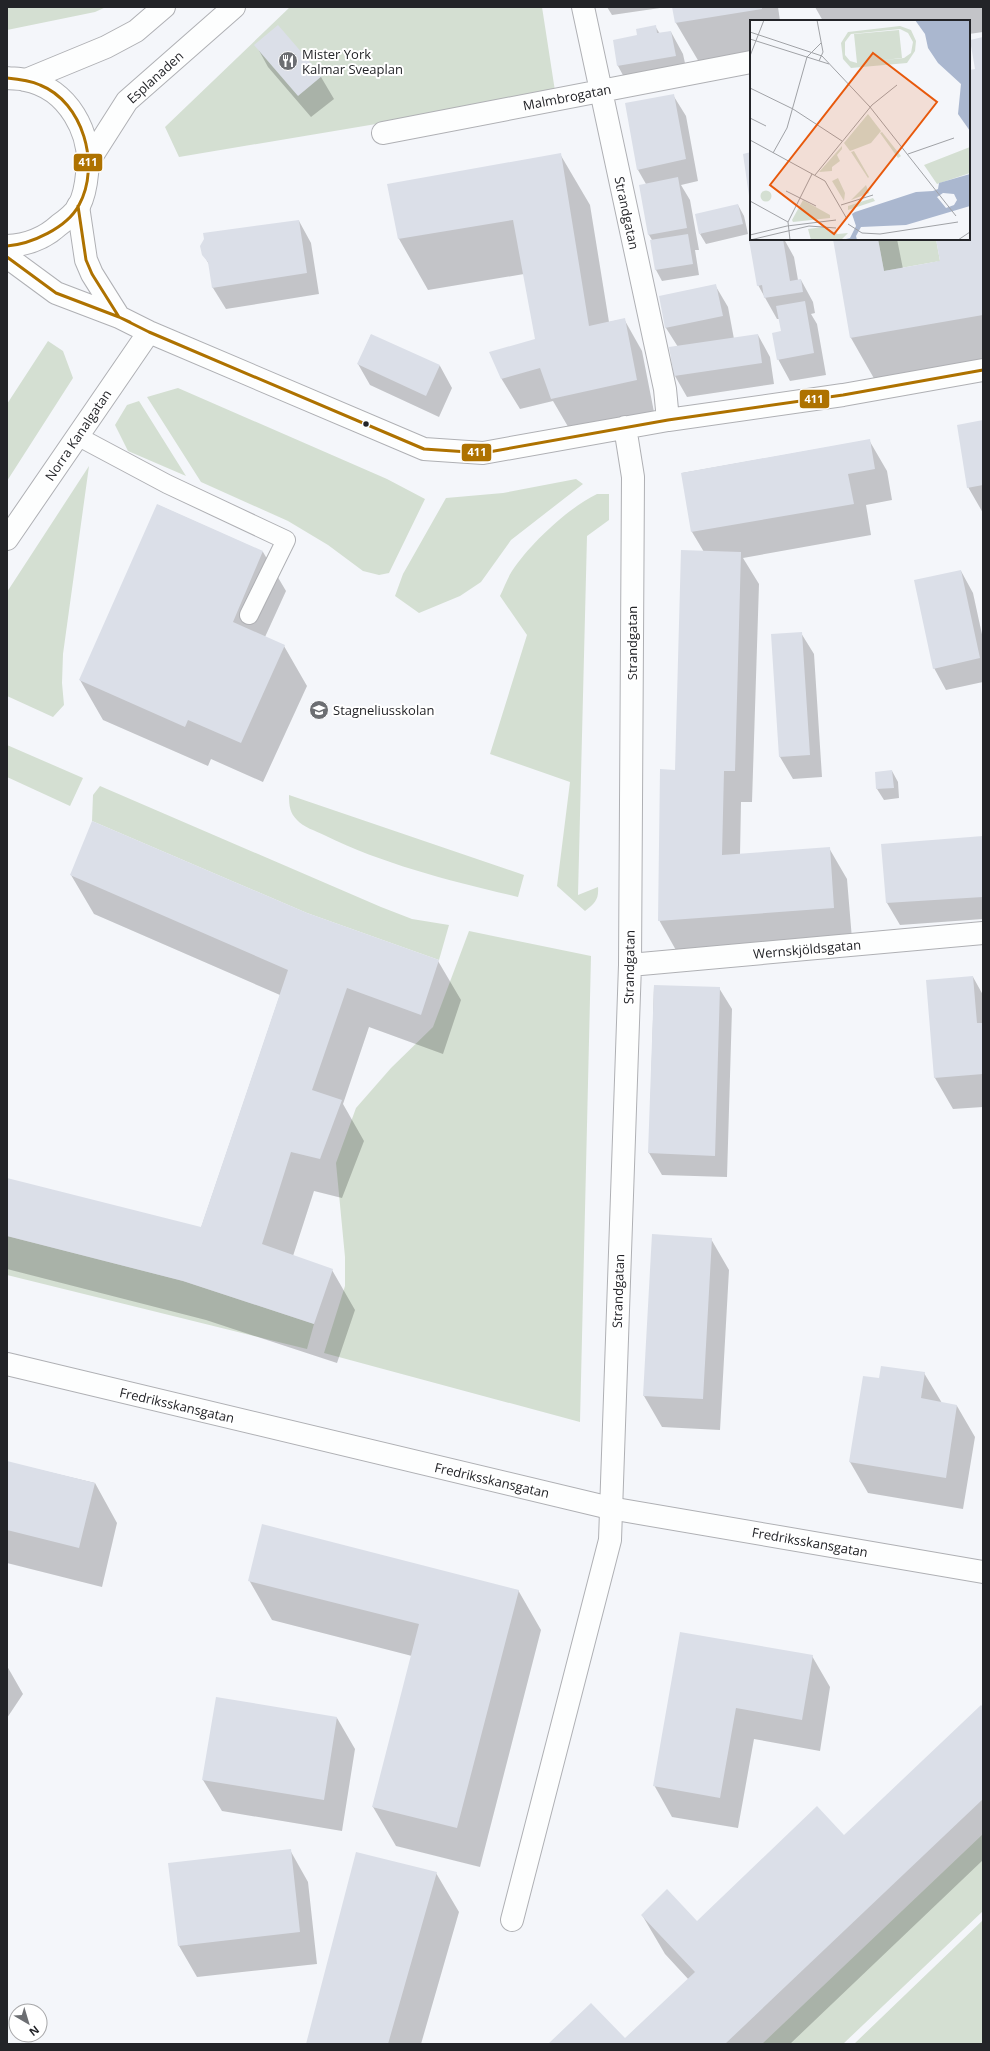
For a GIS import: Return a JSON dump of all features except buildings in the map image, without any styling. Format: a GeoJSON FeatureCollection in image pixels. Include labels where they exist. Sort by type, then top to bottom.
{"type":"FeatureCollection","features":[{"type":"Feature","properties":{"kind":"street","name":"Esplanaden"},"geometry":{"type":"LineString","coordinates":[[16,79],[90,55],[136,31],[164,7]]}},
{"type":"Feature","properties":{"kind":"street","name":"Esplanaden"},"geometry":{"type":"LineString","coordinates":[[90,159],[127,101],[234,7]]}},
{"type":"Feature","properties":{"kind":"street","name":"Strandgatan"},"geometry":{"type":"LineString","coordinates":[[583,7],[665,389],[668,420]]}},
{"type":"Feature","properties":{"kind":"street","name":"Malmbrogatan"},"geometry":{"type":"LineString","coordinates":[[383,133],[750,62]]}},
{"type":"Feature","properties":{"kind":"street","name":"Esplanaden"},"geometry":{"type":"LineString","coordinates":[[7,246],[19,246],[48,235],[78,206],[85,189],[90,159],[84,132],[70,107],[50,90],[16,79]]}},
{"type":"Feature","properties":{"kind":"street"},"geometry":{"type":"LineString","coordinates":[[78,206],[86,260],[92,274],[119,317]]}},
{"type":"Feature","properties":{"kind":"street"},"geometry":{"type":"LineString","coordinates":[[7,257],[56,293],[119,317],[149,332],[424,449],[483,453],[625,427],[843,395],[983,370]]}},
{"type":"Feature","properties":{"kind":"street","name":"Norra Kanalgatan"},"geometry":{"type":"LineString","coordinates":[[7,539],[149,332]]}},
{"type":"Feature","properties":{"kind":"street","name":"Strandgatan"},"geometry":{"type":"LineString","coordinates":[[512,1920],[610,1540],[630,965],[633,477],[625,427]]}},
{"type":"Feature","properties":{"kind":"street","name":"Wernskjöldsgatan"},"geometry":{"type":"LineString","coordinates":[[630,965],[983,933]]}},
{"type":"Feature","properties":{"kind":"street","name":"Fredriksskansgatan"},"geometry":{"type":"LineString","coordinates":[[7,1364],[610,1508],[983,1572]]}},
{"type":"Feature","properties":{"kind":"lane"},"geometry":{"type":"LineString","coordinates":[[77,436],[167,484],[286,540],[249,615]]}},
{"type":"Feature","properties":{"kind":"shaded area"},"geometry":{"type":"Polygon","coordinates":[[[7,7],[106,7],[95,12],[7,30],[7,7]]]}},
{"type":"Feature","properties":{"kind":"shaded area"},"geometry":{"type":"Polygon","coordinates":[[[290,7],[542,7],[555,91],[376,124],[179,157],[165,127],[290,7]]]}},
{"type":"Feature","properties":{"kind":"shaded area"},"geometry":{"type":"Polygon","coordinates":[[[878,240],[936,240],[940,261],[884,271],[878,240]]]}},
{"type":"Feature","properties":{"kind":"shaded area"},"geometry":{"type":"Polygon","coordinates":[[[48,341],[63,351],[73,378],[7,481],[7,404],[48,341]]]}},
{"type":"Feature","properties":{"kind":"shaded area"},"geometry":{"type":"Polygon","coordinates":[[[178,388],[387,479],[425,499],[389,573],[379,575],[363,571],[328,545],[288,521],[201,482],[147,397],[178,388]]]}},
{"type":"Feature","properties":{"kind":"shaded area"},"geometry":{"type":"Polygon","coordinates":[[[139,401],[186,476],[128,451],[115,425],[127,405],[139,401]]]}},
{"type":"Feature","properties":{"kind":"shaded area"},"geometry":{"type":"Polygon","coordinates":[[[89,466],[63,654],[62,683],[64,705],[53,717],[7,696],[7,592],[89,466]]]}},
{"type":"Feature","properties":{"kind":"shaded area"},"geometry":{"type":"Polygon","coordinates":[[[576,479],[583,484],[511,540],[481,582],[460,596],[419,613],[395,596],[403,574],[446,498],[503,493],[576,479]]]}},
{"type":"Feature","properties":{"kind":"shaded area"},"geometry":{"type":"Polygon","coordinates":[[[597,494],[609,494],[609,520],[587,536],[578,895],[598,887],[598,895],[596,901],[585,911],[557,886],[570,782],[490,754],[527,635],[500,596],[512,571],[539,538],[562,517],[597,494]]]}},
{"type":"Feature","properties":{"kind":"shaded area"},"geometry":{"type":"Polygon","coordinates":[[[7,745],[83,778],[70,806],[7,777],[7,745]]]}},
{"type":"Feature","properties":{"kind":"shaded area"},"geometry":{"type":"Polygon","coordinates":[[[100,786],[381,907],[412,919],[449,925],[439,960],[307,913],[92,821],[93,795],[100,786]]]}},
{"type":"Feature","properties":{"kind":"shaded area"},"geometry":{"type":"Polygon","coordinates":[[[289,795],[524,875],[518,897],[468,885],[395,864],[347,846],[303,825],[291,812],[289,795]]]}},
{"type":"Feature","properties":{"kind":"shaded area"},"geometry":{"type":"Polygon","coordinates":[[[469,931],[591,956],[580,1422],[324,1353],[345,1286],[345,1257],[336,1163],[356,1108],[391,1068],[433,1027],[469,931]]]}},
{"type":"Feature","properties":{"kind":"shaded area"},"geometry":{"type":"Polygon","coordinates":[[[7,1236],[183,1281],[314,1324],[307,1349],[7,1275],[7,1236]]]}},
{"type":"Feature","properties":{"kind":"shaded area"},"geometry":{"type":"Polygon","coordinates":[[[983,1834],[983,1911],[843,2044],[762,2044],[983,1834]]]}},
{"type":"Feature","properties":{"kind":"shaded area"},"geometry":{"type":"Polygon","coordinates":[[[983,1920],[983,2044],[854,2044],[983,1920]]]}},
{"type":"Feature","properties":{"kind":"transit line","name":"411"},"geometry":{"type":"LineString","coordinates":[[7,78],[28,81],[40,85],[55,93],[67,105],[77,120],[84,136],[88,154],[88,172],[85,189],[79,205],[66,221],[57,228],[37,238],[16,245],[7,246]]}},
{"type":"Feature","properties":{"kind":"transit line","name":"411"},"geometry":{"type":"LineString","coordinates":[[78,206],[86,260],[92,274],[119,317],[130,322]]}},
{"type":"Feature","properties":{"kind":"transit line","name":"411"},"geometry":{"type":"LineString","coordinates":[[7,257],[56,293],[119,317],[149,332],[424,449],[483,453],[668,420],[843,395],[983,370]]}},
{"type":"Feature","properties":{"kind":"place","name":"Mister York Kalmar Sveaplan"},"geometry":{"type":"Point","coordinates":[288,61]}},
{"type":"Feature","properties":{"kind":"place","name":"Stagneliusskolan"},"geometry":{"type":"Point","coordinates":[319,710]}}]}
